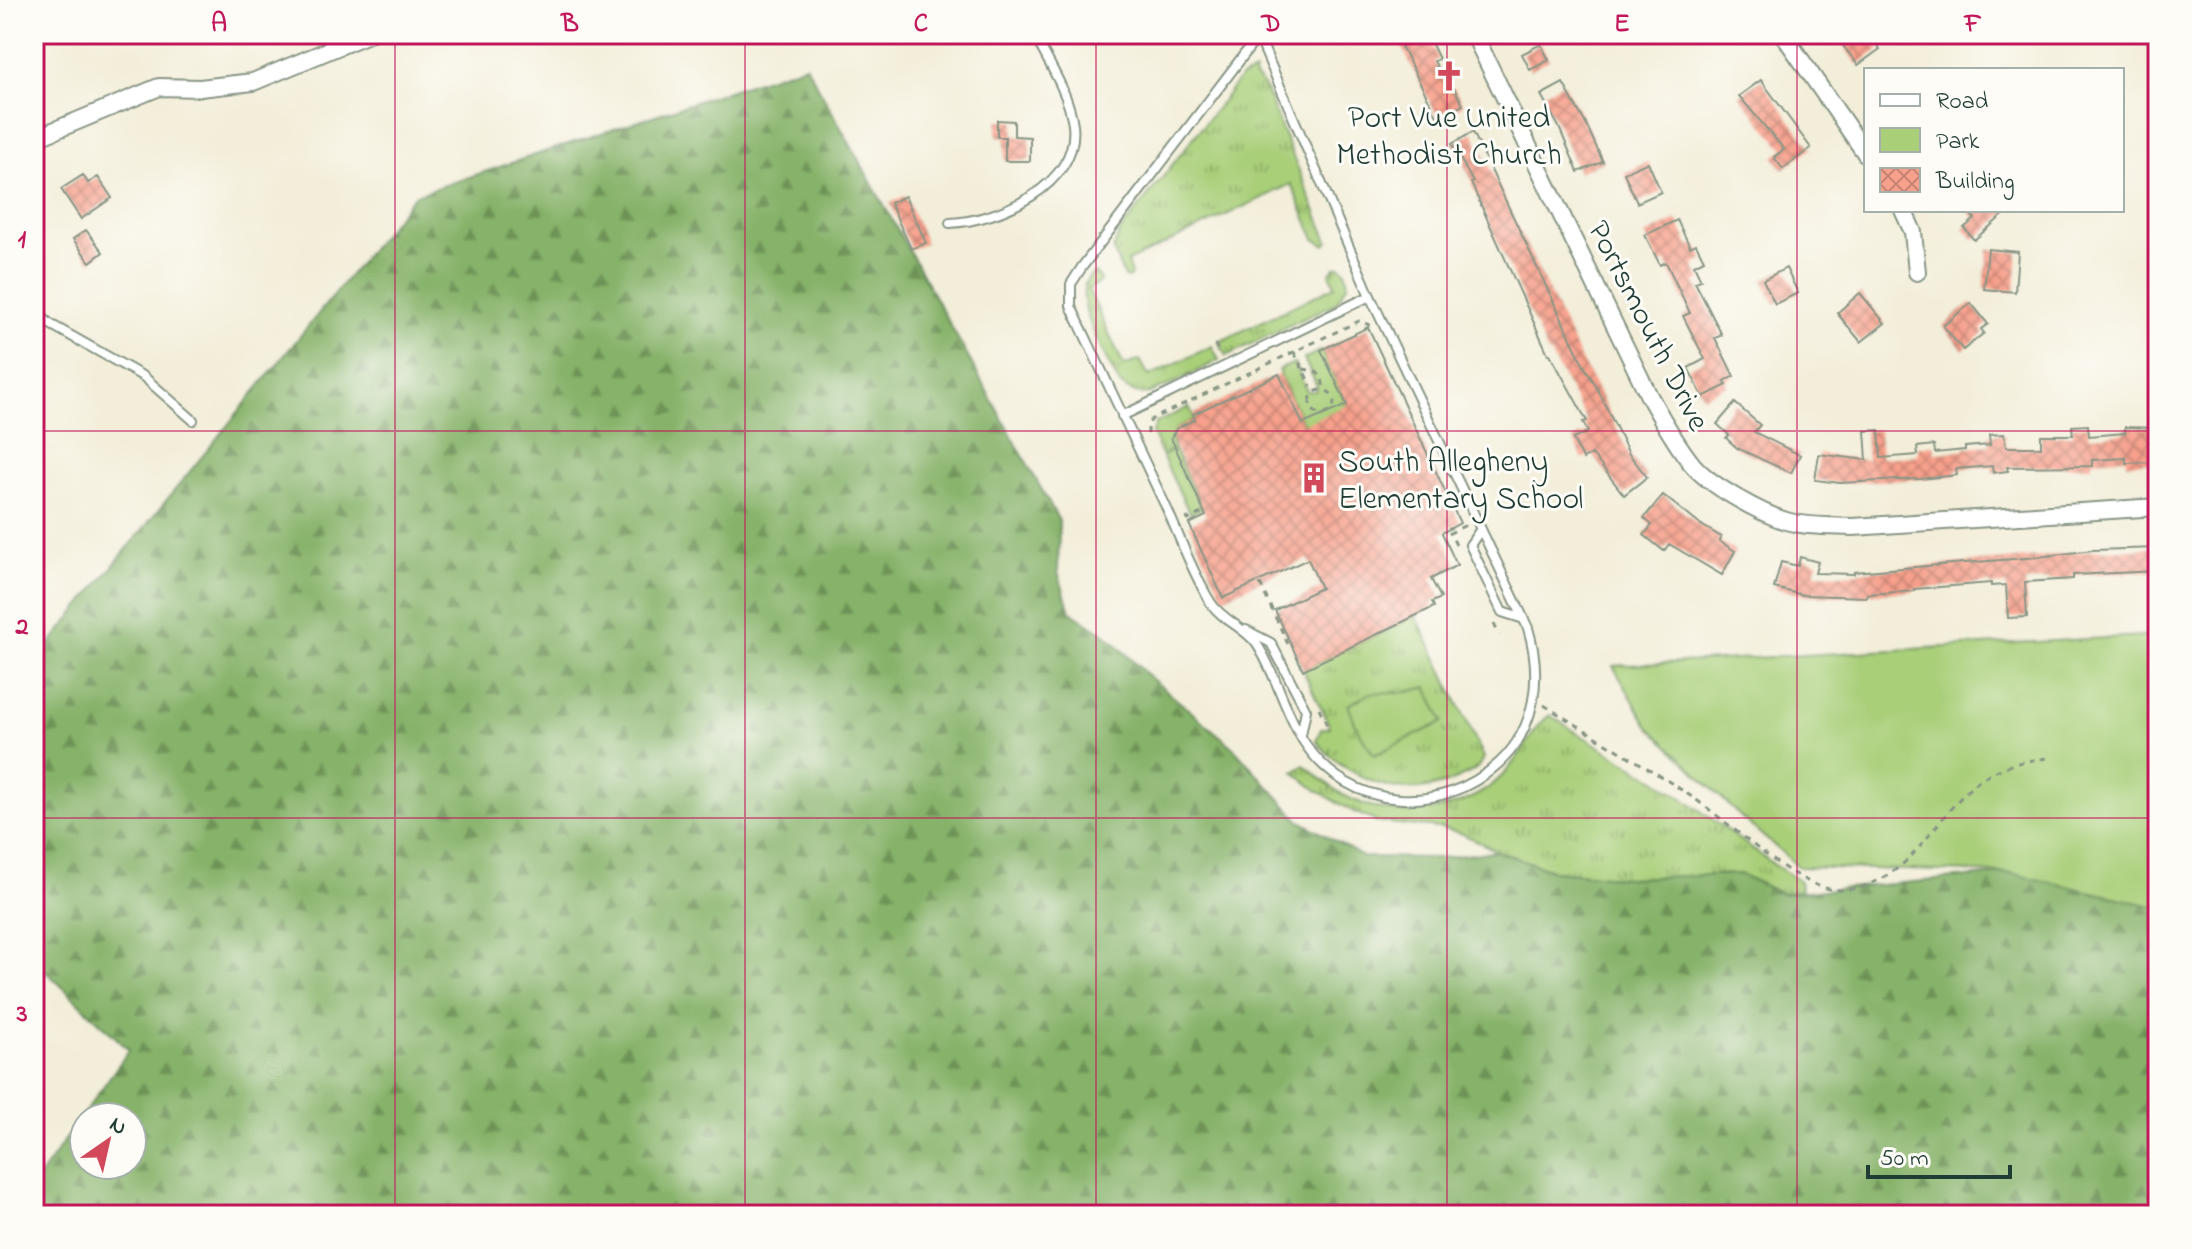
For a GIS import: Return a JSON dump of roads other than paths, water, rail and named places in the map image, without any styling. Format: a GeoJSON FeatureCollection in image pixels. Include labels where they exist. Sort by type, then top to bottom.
{"type":"FeatureCollection","features":[{"type":"Feature","properties":{"kind":"street"},"geometry":{"type":"LineString","coordinates":[[34,139],[159,87],[200,88],[253,82],[368,34]]}},
{"type":"Feature","properties":{"kind":"street","name":"Portsmouth Drive"},"geometry":{"type":"LineString","coordinates":[[1474,34],[1649,396],[1693,466],[1720,486],[1787,521],[1830,526],[2158,507]]}},
{"type":"Feature","properties":{"kind":"street"},"geometry":{"type":"LineString","coordinates":[[1783,34],[1864,151]]}},
{"type":"Feature","properties":{"kind":"street"},"geometry":{"type":"LineString","coordinates":[[1904,212],[1913,232],[1917,272]]}},
{"type":"Feature","properties":{"kind":"lane"},"geometry":{"type":"LineString","coordinates":[[950,223],[971,222],[1019,204],[1055,178],[1068,155],[1073,142],[1073,121],[1034,34]]}},
{"type":"Feature","properties":{"kind":"lane"},"geometry":{"type":"LineString","coordinates":[[1258,35],[1370,296],[1524,619],[1533,646],[1536,665],[1534,698],[1522,733],[1508,755],[1450,794],[1412,801],[1392,799],[1357,788],[1325,766],[1301,736],[1256,644],[1212,604],[1071,306],[1071,284],[1102,239],[1258,35]]}},
{"type":"Feature","properties":{"kind":"lane"},"geometry":{"type":"LineString","coordinates":[[1122,416],[1370,296]]}},
{"type":"Feature","properties":{"kind":"lane"},"geometry":{"type":"LineString","coordinates":[[34,310],[50,324],[144,377],[193,420]]}},
{"type":"Feature","properties":{"kind":"lane"},"geometry":{"type":"LineString","coordinates":[[1481,529],[1470,545],[1502,612],[1524,619]]}},
{"type":"Feature","properties":{"kind":"lane"},"geometry":{"type":"LineString","coordinates":[[1228,621],[1271,643],[1306,710],[1301,736]]}},
{"type":"Feature","properties":{"kind":"place","name":"Port Vue United Methodist Church"},"geometry":{"type":"Point","coordinates":[1449,76]}},
{"type":"Feature","properties":{"kind":"place","name":"South Allegheny Elementary School"},"geometry":{"type":"Point","coordinates":[1314,478]}}]}
